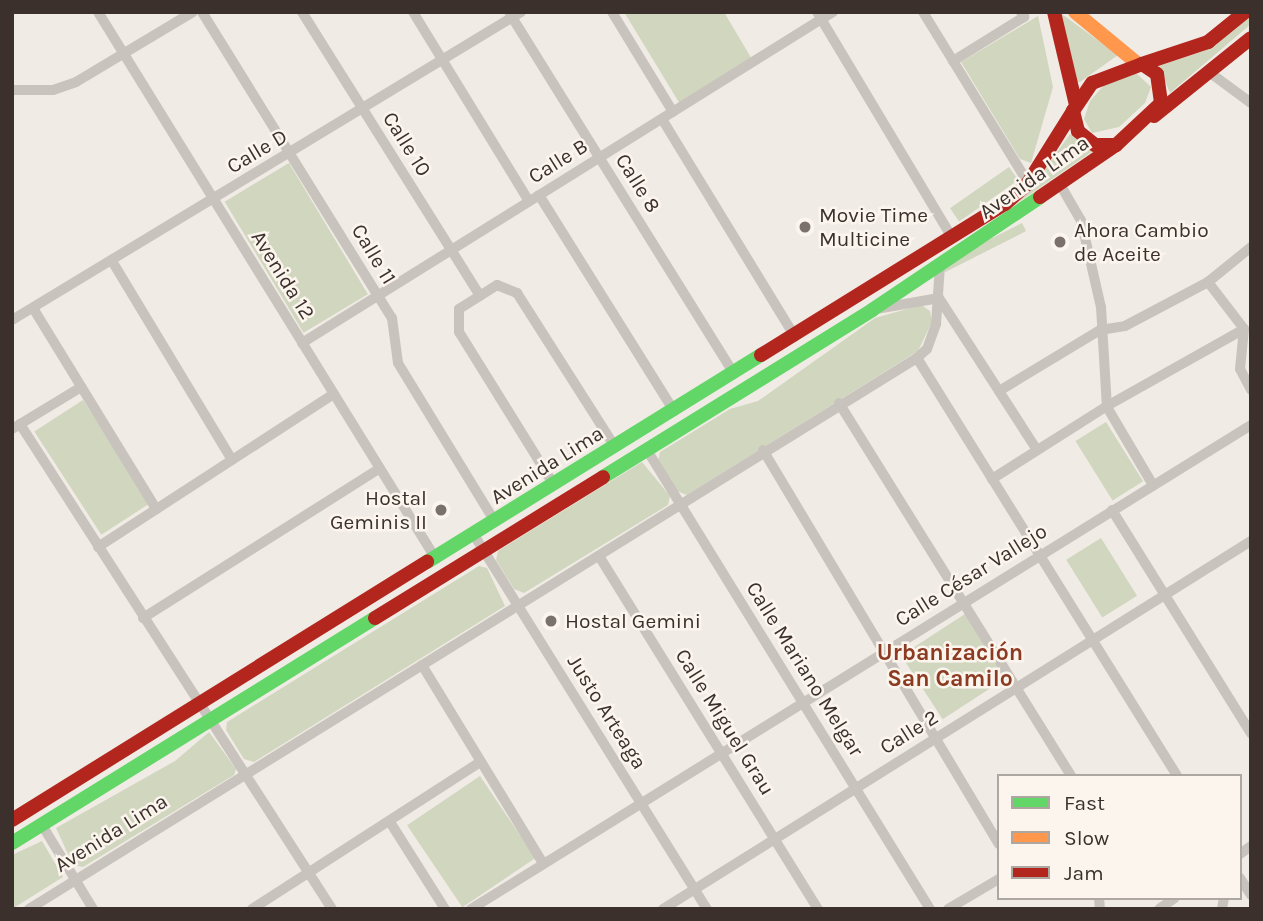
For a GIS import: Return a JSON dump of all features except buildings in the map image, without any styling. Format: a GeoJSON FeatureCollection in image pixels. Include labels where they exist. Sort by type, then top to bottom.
{"type":"FeatureCollection","features":[{"type":"Feature","properties":{"kind":"main road"},"geometry":{"type":"LineString","coordinates":[[1054,12],[1082,137],[1102,147],[1116,145],[1251,38]]}},
{"type":"Feature","properties":{"kind":"main road"},"geometry":{"type":"LineString","coordinates":[[1075,12],[1140,64],[1157,74],[1164,91],[1150,119]]}},
{"type":"Feature","properties":{"kind":"main road"},"geometry":{"type":"LineString","coordinates":[[1074,108],[1099,78],[1208,42],[1245,12]]}},
{"type":"Feature","properties":{"kind":"main road","name":"Avenida Lima"},"geometry":{"type":"LineString","coordinates":[[12,820],[952,238],[1028,183],[1074,108]]}},
{"type":"Feature","properties":{"kind":"main road","name":"Avenida Lima"},"geometry":{"type":"LineString","coordinates":[[12,844],[872,310],[1061,186],[1116,145]]}},
{"type":"Feature","properties":{"kind":"street","name":"Avenida 12"},"geometry":{"type":"LineString","coordinates":[[97,12],[436,559]]}},
{"type":"Feature","properties":{"kind":"street","name":"Calle 11"},"geometry":{"type":"LineString","coordinates":[[202,12],[392,318],[398,363],[495,522]]}},
{"type":"Feature","properties":{"kind":"street","name":"Calle 10"},"geometry":{"type":"LineString","coordinates":[[302,12],[480,296]]}},
{"type":"Feature","properties":{"kind":"street"},"geometry":{"type":"LineString","coordinates":[[413,12],[674,411]]}},
{"type":"Feature","properties":{"kind":"street"},"geometry":{"type":"LineString","coordinates":[[612,12],[673,112]]}},
{"type":"Feature","properties":{"kind":"street","name":"Calle B"},"geometry":{"type":"LineString","coordinates":[[302,343],[662,119],[819,16],[833,12]]}},
{"type":"Feature","properties":{"kind":"street"},"geometry":{"type":"LineString","coordinates":[[923,12],[1028,183]]}},
{"type":"Feature","properties":{"kind":"street"},"geometry":{"type":"LineString","coordinates":[[12,90],[53,90],[124,55],[189,13]]}},
{"type":"Feature","properties":{"kind":"street","name":"Calle D"},"geometry":{"type":"LineString","coordinates":[[12,320],[214,200],[514,14]]}},
{"type":"Feature","properties":{"kind":"street","name":"Calle 8"},"geometry":{"type":"LineString","coordinates":[[514,14],[734,374]]}},
{"type":"Feature","properties":{"kind":"street"},"geometry":{"type":"LineString","coordinates":[[953,61],[1022,15]]}},
{"type":"Feature","properties":{"kind":"street"},"geometry":{"type":"LineString","coordinates":[[819,16],[952,238]]}},
{"type":"Feature","properties":{"kind":"street"},"geometry":{"type":"LineString","coordinates":[[1209,72],[1249,98]]}},
{"type":"Feature","properties":{"kind":"street"},"geometry":{"type":"LineString","coordinates":[[662,119],[795,337]]}},
{"type":"Feature","properties":{"kind":"street"},"geometry":{"type":"LineString","coordinates":[[1061,186],[1081,220],[1101,307],[1100,330],[1107,406],[1153,485]]}},
{"type":"Feature","properties":{"kind":"street"},"geometry":{"type":"LineString","coordinates":[[999,391],[1100,330],[1125,326],[1208,282],[1251,247]]}},
{"type":"Feature","properties":{"kind":"street"},"geometry":{"type":"LineString","coordinates":[[112,261],[232,460]]}},
{"type":"Feature","properties":{"kind":"street"},"geometry":{"type":"LineString","coordinates":[[940,266],[939,298],[932,339],[917,358],[1176,774]]}},
{"type":"Feature","properties":{"kind":"street"},"geometry":{"type":"LineString","coordinates":[[1208,282],[1244,329],[1240,369],[1251,390]]}},
{"type":"Feature","properties":{"kind":"street"},"geometry":{"type":"LineString","coordinates":[[554,485],[459,332],[459,309],[497,285],[517,293],[615,447]]}},
{"type":"Feature","properties":{"kind":"street"},"geometry":{"type":"LineString","coordinates":[[872,310],[939,298]]}},
{"type":"Feature","properties":{"kind":"street"},"geometry":{"type":"LineString","coordinates":[[939,298],[1037,450]]}},
{"type":"Feature","properties":{"kind":"street"},"geometry":{"type":"LineString","coordinates":[[33,308],[156,509]]}},
{"type":"Feature","properties":{"kind":"street"},"geometry":{"type":"LineString","coordinates":[[992,479],[1107,406],[1244,329]]}},
{"type":"Feature","properties":{"kind":"street","name":"Avenida Lima"},"geometry":{"type":"LineString","coordinates":[[29,909],[599,555],[839,402],[917,358]]}},
{"type":"Feature","properties":{"kind":"street"},"geometry":{"type":"LineString","coordinates":[[81,387],[16,427],[98,547],[332,909]]}},
{"type":"Feature","properties":{"kind":"street"},"geometry":{"type":"LineString","coordinates":[[98,547],[334,394]]}},
{"type":"Feature","properties":{"kind":"street"},"geometry":{"type":"LineString","coordinates":[[839,402],[1069,774]]}},
{"type":"Feature","properties":{"kind":"street","name":"Calle César Vallejo"},"geometry":{"type":"LineString","coordinates":[[640,803],[1251,425]]}},
{"type":"Feature","properties":{"kind":"street","name":"Calle Mariano Melgar"},"geometry":{"type":"LineString","coordinates":[[647,450],[930,909]]}},
{"type":"Feature","properties":{"kind":"street"},"geometry":{"type":"LineString","coordinates":[[763,450],[997,841]]}},
{"type":"Feature","properties":{"kind":"street"},"geometry":{"type":"LineString","coordinates":[[143,618],[380,468]]}},
{"type":"Feature","properties":{"kind":"street"},"geometry":{"type":"LineString","coordinates":[[1112,510],[1251,733]]}},
{"type":"Feature","properties":{"kind":"street","name":"Justo Arteaga"},"geometry":{"type":"LineString","coordinates":[[474,535],[707,909]]}},
{"type":"Feature","properties":{"kind":"street","name":"Calle 2"},"geometry":{"type":"LineString","coordinates":[[663,909],[1251,541]]}},
{"type":"Feature","properties":{"kind":"street","name":"Calle Miguel Grau"},"geometry":{"type":"LineString","coordinates":[[599,555],[818,909]]}},
{"type":"Feature","properties":{"kind":"street"},"geometry":{"type":"LineString","coordinates":[[422,664],[543,863]]}},
{"type":"Feature","properties":{"kind":"street"},"geometry":{"type":"LineString","coordinates":[[252,909],[480,762]]}},
{"type":"Feature","properties":{"kind":"street"},"geometry":{"type":"LineString","coordinates":[[471,909],[640,803]]}},
{"type":"Feature","properties":{"kind":"street"},"geometry":{"type":"LineString","coordinates":[[390,821],[445,909]]}},
{"type":"Feature","properties":{"kind":"street"},"geometry":{"type":"LineString","coordinates":[[42,825],[93,909]]}},
{"type":"Feature","properties":{"kind":"street"},"geometry":{"type":"LineString","coordinates":[[948,909],[997,880]]}},
{"type":"Feature","properties":{"kind":"green space"},"geometry":{"type":"Polygon","coordinates":[[[624,12],[724,12],[753,61],[680,104],[624,12]]]}},
{"type":"Feature","properties":{"kind":"green space"},"geometry":{"type":"Polygon","coordinates":[[[1059,12],[1118,55],[1080,82],[1077,82],[1059,12]]]}},
{"type":"Feature","properties":{"kind":"green space"},"geometry":{"type":"Polygon","coordinates":[[[1251,15],[1251,24],[1170,93],[1159,66],[1204,51],[1251,15]]]}},
{"type":"Feature","properties":{"kind":"green space"},"geometry":{"type":"Polygon","coordinates":[[[1038,16],[1053,87],[1031,163],[1020,159],[961,62],[1038,16]]]}},
{"type":"Feature","properties":{"kind":"green space"},"geometry":{"type":"Polygon","coordinates":[[[1135,72],[1151,87],[1145,103],[1119,127],[1092,133],[1084,119],[1090,101],[1106,83],[1135,72]]]}},
{"type":"Feature","properties":{"kind":"green space"},"geometry":{"type":"Polygon","coordinates":[[[1070,134],[1093,151],[1003,213],[1034,184],[1070,134]]]}},
{"type":"Feature","properties":{"kind":"green space"},"geometry":{"type":"Polygon","coordinates":[[[289,163],[368,294],[304,333],[225,202],[289,163]]]}},
{"type":"Feature","properties":{"kind":"green space"},"geometry":{"type":"Polygon","coordinates":[[[1009,167],[1018,180],[959,221],[950,208],[1009,167]]]}},
{"type":"Feature","properties":{"kind":"green space"},"geometry":{"type":"Polygon","coordinates":[[[1022,223],[1026,231],[945,272],[941,264],[1022,223]]]}},
{"type":"Feature","properties":{"kind":"green space"},"geometry":{"type":"Polygon","coordinates":[[[921,305],[930,311],[932,322],[918,351],[687,495],[677,491],[658,461],[660,452],[730,409],[758,401],[875,318],[921,305]]]}},
{"type":"Feature","properties":{"kind":"green space"},"geometry":{"type":"Polygon","coordinates":[[[83,400],[150,503],[101,535],[34,432],[83,400]]]}},
{"type":"Feature","properties":{"kind":"green space"},"geometry":{"type":"Polygon","coordinates":[[[1106,422],[1143,481],[1113,500],[1075,441],[1106,422]]]}},
{"type":"Feature","properties":{"kind":"green space"},"geometry":{"type":"Polygon","coordinates":[[[642,462],[670,496],[668,505],[524,593],[514,589],[496,560],[498,551],[642,462]]]}},
{"type":"Feature","properties":{"kind":"green space"},"geometry":{"type":"Polygon","coordinates":[[[1101,538],[1137,596],[1102,617],[1066,560],[1101,538]]]}},
{"type":"Feature","properties":{"kind":"green space"},"geometry":{"type":"Polygon","coordinates":[[[479,566],[487,568],[505,606],[254,762],[244,759],[226,730],[227,722],[479,566]]]}},
{"type":"Feature","properties":{"kind":"green space"},"geometry":{"type":"Polygon","coordinates":[[[965,614],[1006,678],[943,719],[901,655],[965,614]]]}},
{"type":"Feature","properties":{"kind":"green space"},"geometry":{"type":"Polygon","coordinates":[[[209,732],[236,769],[234,775],[83,867],[73,865],[56,828],[175,761],[209,732]]]}},
{"type":"Feature","properties":{"kind":"green space"},"geometry":{"type":"Polygon","coordinates":[[[480,776],[535,858],[462,907],[407,825],[480,776]]]}},
{"type":"Feature","properties":{"kind":"green space"},"geometry":{"type":"Polygon","coordinates":[[[42,841],[63,877],[12,909],[12,855],[42,841]]]}},
{"type":"Feature","properties":{"kind":"traffic: fast"},"geometry":{"type":"LineString","coordinates":[[603,477],[872,310],[1040,197]]}},
{"type":"Feature","properties":{"kind":"traffic: fast"},"geometry":{"type":"LineString","coordinates":[[427,562],[761,355]]}},
{"type":"Feature","properties":{"kind":"traffic: fast"},"geometry":{"type":"LineString","coordinates":[[12,843],[375,618]]}},
{"type":"Feature","properties":{"kind":"traffic: slow"},"geometry":{"type":"LineString","coordinates":[[1075,12],[1138,64]]}},
{"type":"Feature","properties":{"kind":"traffic: jam"},"geometry":{"type":"LineString","coordinates":[[1054,12],[1076,105]]}},
{"type":"Feature","properties":{"kind":"traffic: jam"},"geometry":{"type":"LineString","coordinates":[[1142,64],[1208,42],[1245,12]]}},
{"type":"Feature","properties":{"kind":"traffic: jam"},"geometry":{"type":"LineString","coordinates":[[1154,116],[1251,38]]}},
{"type":"Feature","properties":{"kind":"traffic: jam"},"geometry":{"type":"LineString","coordinates":[[1142,64],[1157,74],[1161,103],[1116,145],[1095,145],[1078,131],[1073,111],[1092,83],[1142,64]]}},
{"type":"Feature","properties":{"kind":"traffic: jam"},"geometry":{"type":"LineString","coordinates":[[761,355],[1005,204],[1028,183],[1073,111]]}},
{"type":"Feature","properties":{"kind":"traffic: jam"},"geometry":{"type":"LineString","coordinates":[[1040,197],[1116,145]]}},
{"type":"Feature","properties":{"kind":"traffic: jam"},"geometry":{"type":"LineString","coordinates":[[375,618],[603,477]]}},
{"type":"Feature","properties":{"kind":"traffic: jam"},"geometry":{"type":"LineString","coordinates":[[12,820],[427,562]]}},
{"type":"Feature","properties":{"kind":"place","name":"Movie Time Multicine"},"geometry":{"type":"Point","coordinates":[805,227]}},
{"type":"Feature","properties":{"kind":"place","name":"Ahora Cambio de Aceite"},"geometry":{"type":"Point","coordinates":[1060,242]}},
{"type":"Feature","properties":{"kind":"place","name":"Hostal Geminis II"},"geometry":{"type":"Point","coordinates":[441,510]}},
{"type":"Feature","properties":{"kind":"place","name":"Hostal Gemini"},"geometry":{"type":"Point","coordinates":[551,621]}},
{"type":"Feature","properties":{"kind":"district","name":"Urbanización San Camilo"},"geometry":{"type":"Point","coordinates":[950,666]}}]}
